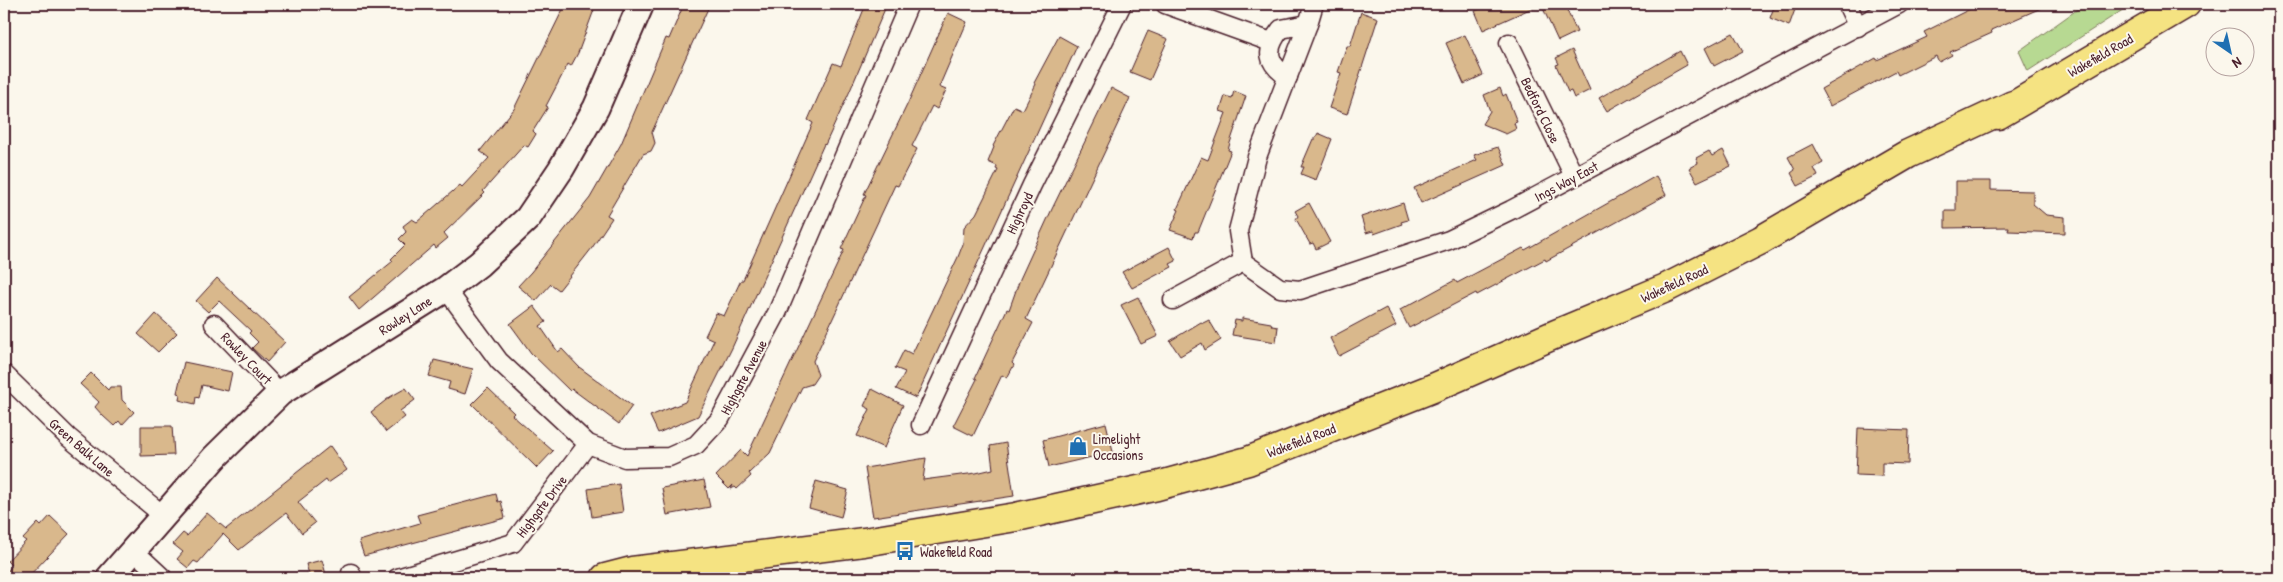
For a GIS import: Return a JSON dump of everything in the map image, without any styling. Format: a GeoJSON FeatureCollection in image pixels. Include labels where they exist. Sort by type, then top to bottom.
{"type":"FeatureCollection","features":[{"type":"Feature","properties":{"kind":"highway","name":"Wakefield Road"},"geometry":{"type":"LineString","coordinates":[[605,578],[632,571],[864,542],[1016,517],[1157,486],[1248,461],[1433,388],[1666,288],[1761,240],[1908,154],[2013,105],[2186,4]]}},
{"type":"Feature","properties":{"kind":"main road","name":"Rowley Lane"},"geometry":{"type":"LineString","coordinates":[[109,578],[214,458],[280,393],[446,289],[479,264],[528,218],[561,169],[596,108],[641,4]]}},
{"type":"Feature","properties":{"kind":"street","name":"Highgate Avenue"},"geometry":{"type":"LineString","coordinates":[[446,289],[499,362],[588,444],[625,458],[669,457],[696,445],[720,419],[777,313],[909,4]]}},
{"type":"Feature","properties":{"kind":"street","name":"Highroyd"},"geometry":{"type":"LineString","coordinates":[[921,425],[1032,185],[1122,4]]}},
{"type":"Feature","properties":{"kind":"street"},"geometry":{"type":"LineString","coordinates":[[1165,4],[1271,42]]}},
{"type":"Feature","properties":{"kind":"street"},"geometry":{"type":"LineString","coordinates":[[1173,300],[1243,262],[1238,231],[1257,156],[1314,4]]}},
{"type":"Feature","properties":{"kind":"street"},"geometry":{"type":"LineString","coordinates":[[1847,4],[1858,27]]}},
{"type":"Feature","properties":{"kind":"street","name":"Ings Way East"},"geometry":{"type":"LineString","coordinates":[[1243,262],[1280,288],[1300,290],[1449,240],[1511,210],[1899,4]]}},
{"type":"Feature","properties":{"kind":"street"},"geometry":{"type":"LineString","coordinates":[[1288,77],[1276,69],[1270,56],[1271,42],[1281,29],[1308,24]]}},
{"type":"Feature","properties":{"kind":"street","name":"Bedford Close"},"geometry":{"type":"LineString","coordinates":[[1509,43],[1574,176]]}},
{"type":"Feature","properties":{"kind":"street","name":"Rowley Court"},"geometry":{"type":"LineString","coordinates":[[214,324],[280,393]]}},
{"type":"Feature","properties":{"kind":"street","name":"Green Balk Lane"},"geometry":{"type":"LineString","coordinates":[[4,374],[68,437],[164,516]]}},
{"type":"Feature","properties":{"kind":"street","name":"Highgate Drive"},"geometry":{"type":"LineString","coordinates":[[397,578],[513,543],[588,444]]}},
{"type":"Feature","properties":{"kind":"street"},"geometry":{"type":"LineString","coordinates":[[134,551],[163,578]]}},
{"type":"Feature","properties":{"kind":"green space"},"geometry":{"type":"Polygon","coordinates":[[[2085,4],[2132,4],[2028,71],[2019,51],[2085,4]]]}},
{"type":"Feature","properties":{"kind":"building"},"geometry":{"type":"Polygon","coordinates":[[[576,4],[593,4],[591,8],[594,10],[578,53],[571,66],[568,64],[546,106],[548,107],[533,131],[536,134],[528,147],[524,145],[483,191],[485,193],[444,233],[448,238],[436,248],[434,245],[359,310],[349,297],[393,261],[391,259],[405,245],[399,239],[406,232],[403,226],[412,219],[417,222],[460,185],[462,187],[489,158],[480,151],[514,109],[565,5],[575,6],[576,4]]]}},
{"type":"Feature","properties":{"kind":"building"},"geometry":{"type":"Polygon","coordinates":[[[684,4],[710,4],[652,132],[655,143],[651,151],[643,154],[607,215],[612,218],[592,248],[559,290],[551,284],[536,301],[518,286],[590,198],[621,144],[666,38],[669,39],[684,4]]]}},
{"type":"Feature","properties":{"kind":"building"},"geometry":{"type":"Polygon","coordinates":[[[866,4],[887,4],[849,93],[732,348],[698,416],[658,433],[650,416],[685,402],[714,340],[705,336],[716,313],[724,316],[741,280],[743,280],[813,123],[808,120],[833,63],[841,66],[866,4]]]}},
{"type":"Feature","properties":{"kind":"building"},"geometry":{"type":"Polygon","coordinates":[[[1492,4],[1541,4],[1483,30],[1475,11],[1492,4]]]}},
{"type":"Feature","properties":{"kind":"building"},"geometry":{"type":"Polygon","coordinates":[[[1541,4],[1564,4],[1577,32],[1558,41],[1541,4]]]}},
{"type":"Feature","properties":{"kind":"building"},"geometry":{"type":"Polygon","coordinates":[[[1775,4],[1797,4],[1789,26],[1770,18],[1775,4]]]}},
{"type":"Feature","properties":{"kind":"building"},"geometry":{"type":"Polygon","coordinates":[[[1980,4],[2050,4],[1991,30],[1992,33],[1950,52],[1952,55],[1939,62],[1936,56],[1898,75],[1896,71],[1830,106],[1821,89],[1876,58],[1877,60],[1927,37],[1924,32],[1980,4]]]}},
{"type":"Feature","properties":{"kind":"building"},"geometry":{"type":"Polygon","coordinates":[[[1361,12],[1378,18],[1347,114],[1329,108],[1341,73],[1338,72],[1347,46],[1350,46],[1361,12]]]}},
{"type":"Feature","properties":{"kind":"building"},"geometry":{"type":"Polygon","coordinates":[[[948,13],[967,22],[939,87],[946,90],[937,109],[932,106],[912,146],[917,149],[898,186],[895,185],[813,361],[818,375],[812,384],[802,387],[770,453],[749,473],[751,476],[737,489],[735,487],[731,489],[733,485],[729,489],[716,476],[741,450],[747,456],[844,250],[841,249],[866,195],[864,194],[907,105],[948,13]]]}},
{"type":"Feature","properties":{"kind":"building"},"geometry":{"type":"Polygon","coordinates":[[[1148,31],[1168,39],[1150,80],[1130,72],[1148,31]]]}},
{"type":"Feature","properties":{"kind":"building"},"geometry":{"type":"Polygon","coordinates":[[[1733,33],[1743,51],[1714,66],[1705,48],[1733,33]]]}},
{"type":"Feature","properties":{"kind":"building"},"geometry":{"type":"Polygon","coordinates":[[[1465,35],[1483,75],[1464,84],[1446,43],[1465,35]]]}},
{"type":"Feature","properties":{"kind":"building"},"geometry":{"type":"Polygon","coordinates":[[[1059,36],[1077,46],[916,398],[896,389],[905,372],[895,368],[904,350],[912,354],[958,257],[963,244],[964,227],[976,214],[998,170],[996,169],[997,166],[988,162],[993,146],[1014,106],[1023,110],[1036,84],[1034,83],[1059,36]]]}},
{"type":"Feature","properties":{"kind":"building"},"geometry":{"type":"Polygon","coordinates":[[[1572,50],[1590,90],[1574,98],[1571,91],[1568,92],[1556,65],[1559,64],[1556,58],[1572,50]]]}},
{"type":"Feature","properties":{"kind":"building"},"geometry":{"type":"Polygon","coordinates":[[[1680,51],[1687,65],[1607,111],[1599,98],[1680,51]]]}},
{"type":"Feature","properties":{"kind":"building"},"geometry":{"type":"Polygon","coordinates":[[[1111,88],[1130,98],[1026,319],[1033,323],[1012,363],[1014,365],[1007,378],[1002,375],[973,436],[953,426],[977,379],[975,378],[1007,309],[1009,310],[1020,279],[1052,209],[1111,88]]]}},
{"type":"Feature","properties":{"kind":"building"},"geometry":{"type":"Polygon","coordinates":[[[1500,88],[1503,96],[1506,94],[1517,122],[1514,123],[1516,129],[1506,134],[1482,124],[1490,111],[1484,95],[1500,88]]]}},
{"type":"Feature","properties":{"kind":"building"},"geometry":{"type":"Polygon","coordinates":[[[1234,91],[1246,96],[1228,150],[1231,151],[1198,232],[1195,232],[1193,238],[1170,230],[1179,210],[1177,209],[1201,157],[1208,160],[1226,113],[1220,111],[1225,96],[1232,98],[1234,91]]]}},
{"type":"Feature","properties":{"kind":"building"},"geometry":{"type":"Polygon","coordinates":[[[1318,133],[1332,139],[1316,180],[1301,174],[1304,167],[1301,167],[1313,139],[1315,139],[1318,133]]]}},
{"type":"Feature","properties":{"kind":"building"},"geometry":{"type":"Polygon","coordinates":[[[1813,144],[1823,163],[1814,168],[1818,176],[1798,186],[1791,173],[1795,170],[1788,157],[1813,144]]]}},
{"type":"Feature","properties":{"kind":"building"},"geometry":{"type":"Polygon","coordinates":[[[1498,147],[1506,165],[1421,203],[1414,188],[1477,160],[1474,155],[1498,147]]]}},
{"type":"Feature","properties":{"kind":"building"},"geometry":{"type":"Polygon","coordinates":[[[1723,150],[1731,166],[1697,182],[1689,168],[1698,163],[1696,158],[1709,151],[1712,156],[1723,150]]]}},
{"type":"Feature","properties":{"kind":"building"},"geometry":{"type":"Polygon","coordinates":[[[1656,176],[1666,195],[1546,261],[1545,259],[1409,328],[1400,310],[1455,280],[1457,283],[1523,248],[1525,250],[1656,176]]]}},
{"type":"Feature","properties":{"kind":"building"},"geometry":{"type":"Polygon","coordinates":[[[1956,181],[1991,181],[1991,190],[2033,191],[2033,204],[2046,215],[2065,217],[2065,233],[2008,231],[2009,227],[1945,228],[1945,211],[1956,211],[1956,181]]]}},
{"type":"Feature","properties":{"kind":"building"},"geometry":{"type":"Polygon","coordinates":[[[1309,203],[1330,242],[1316,249],[1313,243],[1310,244],[1296,219],[1298,216],[1295,211],[1309,203]]]}},
{"type":"Feature","properties":{"kind":"building"},"geometry":{"type":"Polygon","coordinates":[[[1403,203],[1408,220],[1374,234],[1373,231],[1366,233],[1361,217],[1403,203]]]}},
{"type":"Feature","properties":{"kind":"building"},"geometry":{"type":"Polygon","coordinates":[[[1169,247],[1176,261],[1170,264],[1172,267],[1132,288],[1122,272],[1169,247]]]}},
{"type":"Feature","properties":{"kind":"building"},"geometry":{"type":"Polygon","coordinates":[[[217,278],[285,342],[267,362],[252,348],[258,342],[249,333],[251,331],[219,301],[208,312],[196,301],[217,278]]]}},
{"type":"Feature","properties":{"kind":"building"},"geometry":{"type":"Polygon","coordinates":[[[1138,297],[1158,336],[1141,344],[1121,305],[1138,297]]]}},
{"type":"Feature","properties":{"kind":"building"},"geometry":{"type":"Polygon","coordinates":[[[534,306],[546,322],[540,326],[558,352],[562,349],[579,367],[632,406],[619,424],[572,389],[570,391],[531,353],[510,324],[534,306]]]}},
{"type":"Feature","properties":{"kind":"building"},"geometry":{"type":"Polygon","coordinates":[[[1386,308],[1396,326],[1339,356],[1330,338],[1386,308]]]}},
{"type":"Feature","properties":{"kind":"building"},"geometry":{"type":"Polygon","coordinates":[[[156,314],[177,333],[158,352],[138,334],[156,314]]]}},
{"type":"Feature","properties":{"kind":"building"},"geometry":{"type":"Polygon","coordinates":[[[1242,318],[1271,323],[1272,326],[1278,327],[1276,342],[1232,335],[1235,320],[1242,321],[1242,318]]]}},
{"type":"Feature","properties":{"kind":"building"},"geometry":{"type":"Polygon","coordinates":[[[1209,320],[1221,340],[1205,350],[1202,343],[1180,356],[1170,341],[1201,322],[1209,320]]]}},
{"type":"Feature","properties":{"kind":"building"},"geometry":{"type":"Polygon","coordinates":[[[434,360],[473,369],[465,394],[448,389],[450,382],[429,376],[434,360]]]}},
{"type":"Feature","properties":{"kind":"building"},"geometry":{"type":"Polygon","coordinates":[[[184,362],[232,372],[228,391],[202,385],[199,398],[196,397],[195,404],[179,400],[180,394],[177,393],[184,362]]]}},
{"type":"Feature","properties":{"kind":"building"},"geometry":{"type":"Polygon","coordinates":[[[91,373],[108,390],[110,387],[121,387],[122,400],[134,412],[122,425],[119,421],[114,426],[103,416],[95,407],[99,402],[80,384],[91,373]]]}},
{"type":"Feature","properties":{"kind":"building"},"geometry":{"type":"Polygon","coordinates":[[[406,388],[415,400],[400,411],[405,417],[386,432],[371,412],[390,397],[406,388]]]}},
{"type":"Feature","properties":{"kind":"building"},"geometry":{"type":"Polygon","coordinates":[[[488,388],[514,413],[512,415],[553,451],[537,468],[472,404],[488,388]]]}},
{"type":"Feature","properties":{"kind":"building"},"geometry":{"type":"Polygon","coordinates":[[[872,389],[903,405],[884,448],[857,436],[870,409],[864,406],[872,389]]]}},
{"type":"Feature","properties":{"kind":"building","name":"Limelight Occasions"},"geometry":{"type":"Polygon","coordinates":[[[1106,423],[1113,452],[1049,467],[1043,440],[1106,423]]]}},
{"type":"Feature","properties":{"kind":"building"},"geometry":{"type":"Polygon","coordinates":[[[141,426],[172,426],[174,455],[141,456],[141,426]]]}},
{"type":"Feature","properties":{"kind":"building"},"geometry":{"type":"Polygon","coordinates":[[[1858,428],[1909,430],[1908,464],[1882,463],[1882,476],[1856,475],[1858,428]]]}},
{"type":"Feature","properties":{"kind":"building"},"geometry":{"type":"Polygon","coordinates":[[[1006,443],[1014,496],[873,517],[865,468],[926,458],[923,480],[976,473],[993,469],[990,446],[1006,443]]]}},
{"type":"Feature","properties":{"kind":"building"},"geometry":{"type":"Polygon","coordinates":[[[330,446],[347,470],[328,483],[326,480],[298,502],[315,523],[302,533],[286,513],[239,550],[223,534],[198,563],[194,561],[188,568],[177,559],[183,552],[173,544],[183,533],[187,536],[207,513],[226,529],[330,446]]]}},
{"type":"Feature","properties":{"kind":"building"},"geometry":{"type":"Polygon","coordinates":[[[704,480],[710,507],[667,515],[662,488],[704,480]]]}},
{"type":"Feature","properties":{"kind":"building"},"geometry":{"type":"Polygon","coordinates":[[[816,481],[848,490],[841,517],[809,508],[816,481]]]}},
{"type":"Feature","properties":{"kind":"building"},"geometry":{"type":"Polygon","coordinates":[[[619,484],[623,512],[592,517],[588,489],[619,484]]]}},
{"type":"Feature","properties":{"kind":"building"},"geometry":{"type":"Polygon","coordinates":[[[496,494],[498,502],[501,501],[505,518],[364,556],[359,541],[420,523],[417,515],[496,494]]]}},
{"type":"Feature","properties":{"kind":"building"},"geometry":{"type":"Polygon","coordinates":[[[50,516],[69,534],[27,578],[4,578],[4,575],[12,566],[7,561],[26,541],[23,539],[38,523],[41,526],[50,516]]]}},
{"type":"Feature","properties":{"kind":"building"},"geometry":{"type":"Polygon","coordinates":[[[322,560],[327,578],[310,578],[306,564],[322,560]]]}},
{"type":"Feature","properties":{"kind":"place","name":"Limelight Occasions"},"geometry":{"type":"Point","coordinates":[1078,446]}},
{"type":"Feature","properties":{"kind":"place","name":"Wakefield Road"},"geometry":{"type":"Point","coordinates":[905,551]}}]}
